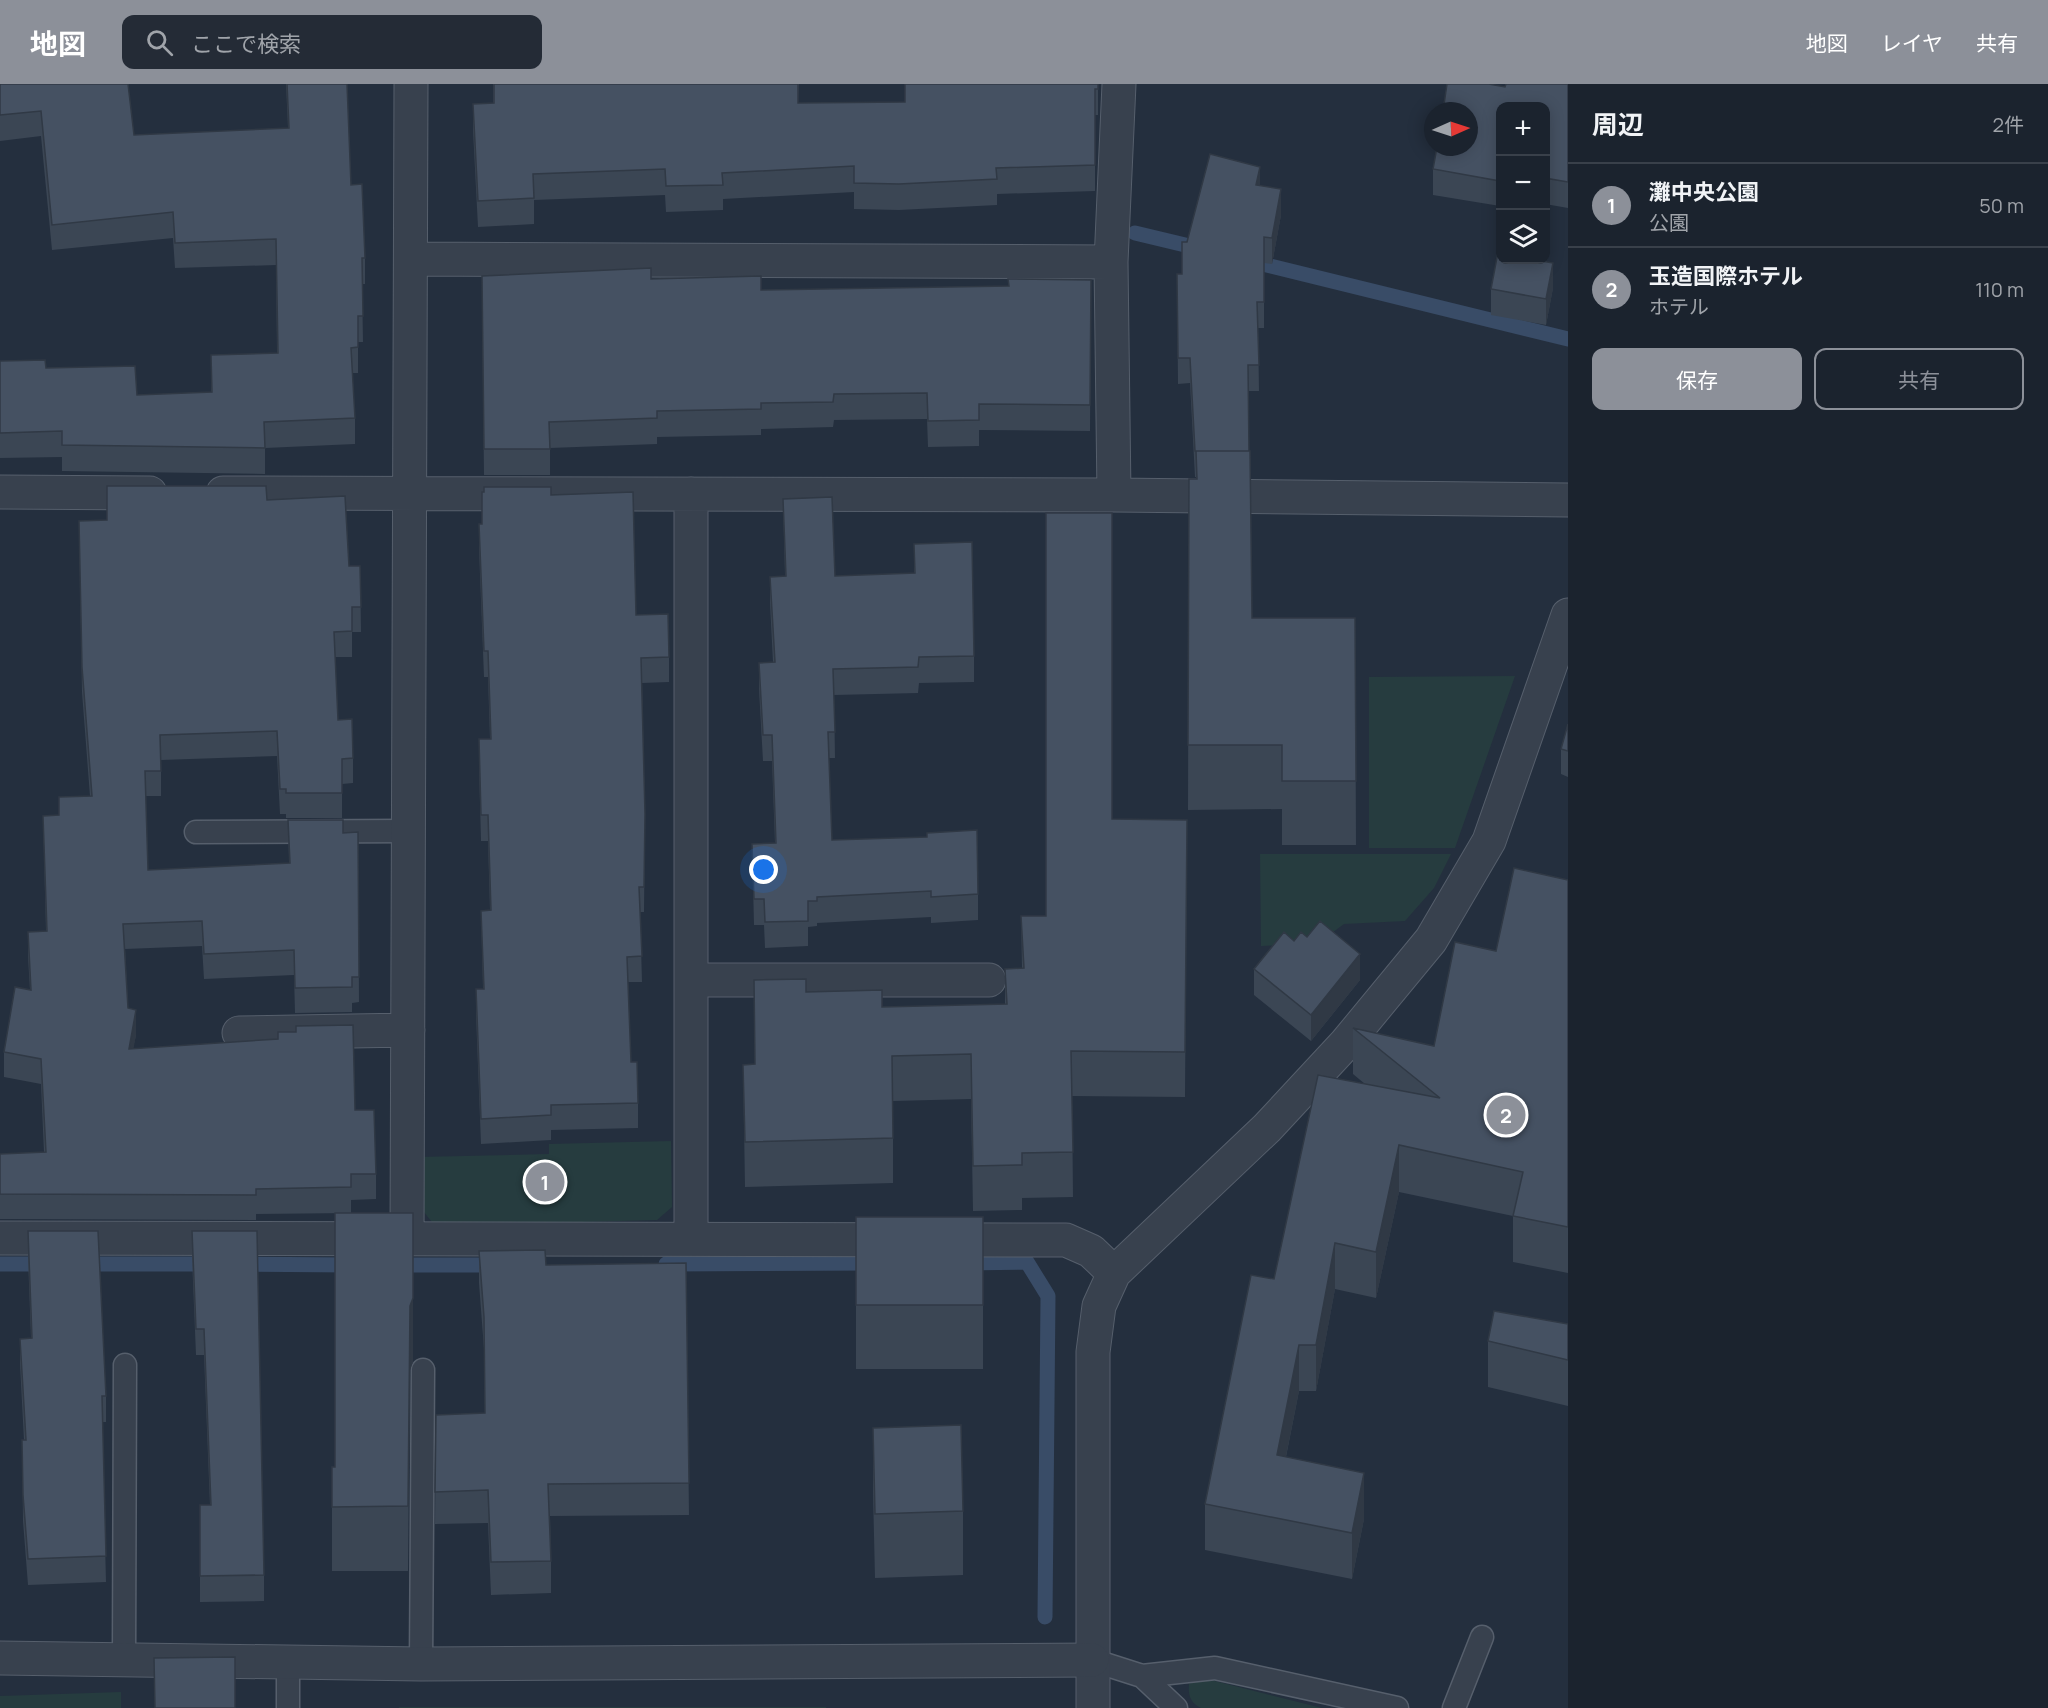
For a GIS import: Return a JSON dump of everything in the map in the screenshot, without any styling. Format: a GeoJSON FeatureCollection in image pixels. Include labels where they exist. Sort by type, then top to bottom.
{"type":"FeatureCollection","features":[{"type":"Feature","properties":{"kind":"street"},"geometry":{"type":"LineString","coordinates":[[407,1239],[411,84]]}},
{"type":"Feature","properties":{"kind":"street"},"geometry":{"type":"LineString","coordinates":[[1114,495],[1111,262],[1119,84]]}},
{"type":"Feature","properties":{"kind":"street"},"geometry":{"type":"LineString","coordinates":[[412,259],[1111,262]]}},
{"type":"Feature","properties":{"kind":"street"},"geometry":{"type":"LineString","coordinates":[[0,492],[1114,495],[1568,500]]}},
{"type":"Feature","properties":{"kind":"street"},"geometry":{"type":"LineString","coordinates":[[691,494],[692,1238]]}},
{"type":"Feature","properties":{"kind":"street"},"geometry":{"type":"LineString","coordinates":[[1093,1708],[1093,1352],[1099,1306],[1114,1273],[1267,1128],[1346,1043],[1431,940],[1489,841],[1561,658],[1568,615]]}},
{"type":"Feature","properties":{"kind":"street"},"geometry":{"type":"LineString","coordinates":[[691,981],[989,980]]}},
{"type":"Feature","properties":{"kind":"street"},"geometry":{"type":"LineString","coordinates":[[239,1033],[408,1030]]}},
{"type":"Feature","properties":{"kind":"street"},"geometry":{"type":"LineString","coordinates":[[0,1238],[1066,1240],[1090,1251],[1114,1273]]}},
{"type":"Feature","properties":{"kind":"street"},"geometry":{"type":"LineString","coordinates":[[0,1658],[421,1664],[1092,1660]]}},
{"type":"Feature","properties":{"kind":"lane"},"geometry":{"type":"LineString","coordinates":[[196,832],[408,831]]}},
{"type":"Feature","properties":{"kind":"lane"},"geometry":{"type":"LineString","coordinates":[[124,1660],[125,1365]]}},
{"type":"Feature","properties":{"kind":"lane"},"geometry":{"type":"LineString","coordinates":[[421,1664],[423,1370]]}},
{"type":"Feature","properties":{"kind":"lane"},"geometry":{"type":"LineString","coordinates":[[1454,1708],[1482,1637]]}},
{"type":"Feature","properties":{"kind":"lane"},"geometry":{"type":"LineString","coordinates":[[1092,1660],[1142,1676],[1215,1668],[1397,1708]]}},
{"type":"Feature","properties":{"kind":"lane"},"geometry":{"type":"LineString","coordinates":[[288,1663],[288,1708]]}},
{"type":"Feature","properties":{"kind":"lane"},"geometry":{"type":"LineString","coordinates":[[1142,1676],[1176,1708]]}},
{"type":"Feature","properties":{"kind":"green space"},"geometry":{"type":"Polygon","coordinates":[[[1515,676],[1455,848],[1369,848],[1369,677],[1515,676]]]}},
{"type":"Feature","properties":{"kind":"green space"},"geometry":{"type":"Polygon","coordinates":[[[1260,854],[1451,854],[1434,888],[1405,921],[1344,924],[1317,944],[1261,946],[1260,854]]]}},
{"type":"Feature","properties":{"kind":"green space"},"geometry":{"type":"Polygon","coordinates":[[[671,1141],[672,1207],[657,1220],[435,1226],[420,1207],[418,1157],[549,1154],[549,1144],[671,1141]]]}},
{"type":"Feature","properties":{"kind":"green space"},"geometry":{"type":"Polygon","coordinates":[[[1203,1678],[1322,1708],[1201,1708],[1190,1698],[1189,1684],[1203,1678]]]}},
{"type":"Feature","properties":{"kind":"green space"},"geometry":{"type":"Polygon","coordinates":[[[121,1692],[121,1708],[0,1708],[0,1696],[121,1692]]]}},
{"type":"Feature","properties":{"kind":"green space"},"geometry":{"type":"Polygon","coordinates":[[[826,1707],[826,1708],[399,1708],[826,1707]]]}},
{"type":"Feature","properties":{"kind":"building"},"geometry":{"type":"Polygon","coordinates":[[[0,84],[128,84],[134,135],[289,128],[287,84],[347,84],[351,185],[362,184],[365,258],[362,258],[363,316],[358,316],[358,347],[351,348],[355,418],[264,422],[265,448],[62,445],[62,431],[0,433],[0,361],[45,360],[46,368],[135,366],[137,395],[212,392],[211,355],[278,353],[276,239],[175,243],[173,212],[52,225],[41,111],[0,115],[0,84]]]}},
{"type":"Feature","properties":{"kind":"building"},"geometry":{"type":"Polygon","coordinates":[[[494,84],[798,84],[798,103],[905,102],[905,84],[1098,84],[1098,89],[1095,89],[1095,165],[996,168],[997,179],[899,184],[854,183],[854,166],[722,173],[723,185],[666,186],[665,169],[533,174],[534,198],[478,201],[473,104],[494,103],[494,84]]]}},
{"type":"Feature","properties":{"kind":"building"},"geometry":{"type":"Polygon","coordinates":[[[1447,84],[1489,84],[1505,87],[1506,84],[1568,84],[1568,182],[1550,179],[1550,102],[1496,102],[1496,180],[1433,169],[1435,156],[1478,156],[1478,102],[1444,102],[1447,84]]]}},
{"type":"Feature","properties":{"kind":"building"},"geometry":{"type":"Polygon","coordinates":[[[1210,154],[1260,167],[1256,185],[1281,189],[1272,238],[1264,237],[1264,302],[1257,302],[1259,365],[1248,365],[1249,451],[1195,451],[1190,358],[1178,358],[1177,274],[1182,274],[1182,242],[1187,242],[1210,154]]]}},
{"type":"Feature","properties":{"kind":"building"},"geometry":{"type":"Polygon","coordinates":[[[1496,263],[1553,263],[1546,299],[1491,289],[1496,263]]]}},
{"type":"Feature","properties":{"kind":"building"},"geometry":{"type":"Polygon","coordinates":[[[651,268],[651,279],[761,276],[761,290],[1009,286],[1008,279],[1091,280],[1090,405],[979,404],[979,420],[928,421],[927,393],[834,394],[833,402],[761,403],[761,409],[657,411],[657,418],[549,422],[550,449],[484,449],[482,276],[651,268]]]}},
{"type":"Feature","properties":{"kind":"building"},"geometry":{"type":"Polygon","coordinates":[[[1196,451],[1250,451],[1252,618],[1355,618],[1356,781],[1282,781],[1282,745],[1188,745],[1189,479],[1197,479],[1196,451]]]}},
{"type":"Feature","properties":{"kind":"building"},"geometry":{"type":"Polygon","coordinates":[[[107,486],[266,486],[267,500],[345,496],[349,566],[360,566],[361,607],[352,607],[352,631],[334,632],[338,720],[352,719],[353,758],[342,759],[342,793],[286,793],[286,789],[280,789],[277,731],[160,735],[161,771],[145,771],[148,870],[290,863],[288,820],[343,820],[343,833],[358,832],[359,977],[352,977],[352,987],[295,988],[294,950],[204,954],[202,921],[123,924],[128,1008],[136,1010],[129,1049],[278,1039],[278,1032],[296,1032],[296,1026],[353,1025],[355,1110],[374,1110],[376,1174],[351,1174],[351,1187],[256,1189],[256,1195],[0,1194],[0,1154],[46,1152],[41,1059],[4,1052],[15,987],[31,990],[28,932],[47,931],[43,816],[59,815],[59,797],[92,796],[82,667],[79,521],[107,520],[107,486]]]}},
{"type":"Feature","properties":{"kind":"building"},"geometry":{"type":"Polygon","coordinates":[[[484,487],[551,487],[551,495],[633,492],[636,615],[668,614],[669,657],[641,658],[645,814],[644,887],[639,887],[642,956],[627,957],[631,1062],[637,1062],[638,1103],[551,1105],[551,1115],[481,1119],[476,989],[484,989],[481,911],[491,910],[488,815],[481,815],[479,739],[491,739],[488,651],[484,651],[479,524],[482,524],[484,487]]]}},
{"type":"Feature","properties":{"kind":"building"},"geometry":{"type":"Polygon","coordinates":[[[832,497],[835,576],[915,573],[914,544],[972,542],[974,656],[919,657],[918,667],[833,669],[835,732],[828,732],[832,840],[927,837],[927,833],[977,830],[978,894],[931,897],[931,891],[817,897],[817,901],[808,901],[808,921],[765,922],[764,899],[754,899],[752,844],[776,843],[772,735],[763,735],[759,663],[775,662],[770,577],[786,576],[783,499],[832,497]]]}},
{"type":"Feature","properties":{"kind":"building"},"geometry":{"type":"Polygon","coordinates":[[[1046,513],[1112,513],[1112,819],[1187,820],[1185,1052],[1071,1051],[1073,1152],[1022,1153],[1022,1165],[973,1166],[971,1054],[892,1056],[893,1138],[745,1142],[743,1065],[755,1064],[754,980],[806,979],[806,992],[882,990],[882,1007],[1007,1004],[1005,969],[1024,968],[1021,916],[1046,916],[1046,513]]]}},
{"type":"Feature","properties":{"kind":"building"},"geometry":{"type":"Polygon","coordinates":[[[1568,724],[1568,751],[1561,749],[1568,724]]]}},
{"type":"Feature","properties":{"kind":"building"},"geometry":{"type":"Polygon","coordinates":[[[1514,868],[1568,880],[1568,1227],[1513,1216],[1523,1172],[1399,1145],[1376,1252],[1335,1243],[1316,1345],[1299,1345],[1277,1455],[1364,1473],[1352,1533],[1205,1504],[1251,1275],[1274,1279],[1318,1075],[1440,1098],[1353,1028],[1434,1046],[1455,942],[1496,951],[1514,868]]]}},
{"type":"Feature","properties":{"kind":"building"},"geometry":{"type":"Polygon","coordinates":[[[1320,921],[1360,954],[1311,1015],[1254,969],[1284,932],[1294,941],[1301,932],[1307,937],[1320,921]]]}},
{"type":"Feature","properties":{"kind":"building"},"geometry":{"type":"Polygon","coordinates":[[[335,1213],[413,1213],[408,1506],[332,1507],[332,1467],[335,1467],[335,1213]]]}},
{"type":"Feature","properties":{"kind":"building"},"geometry":{"type":"Polygon","coordinates":[[[856,1217],[983,1217],[983,1305],[856,1305],[856,1217]]]}},
{"type":"Feature","properties":{"kind":"building"},"geometry":{"type":"Polygon","coordinates":[[[28,1231],[98,1231],[106,1396],[102,1396],[106,1556],[28,1559],[23,1495],[22,1440],[26,1440],[20,1339],[32,1338],[28,1231]]]}},
{"type":"Feature","properties":{"kind":"building"},"geometry":{"type":"Polygon","coordinates":[[[192,1231],[257,1231],[264,1575],[200,1576],[200,1505],[211,1505],[204,1329],[196,1329],[192,1231]]]}},
{"type":"Feature","properties":{"kind":"building"},"geometry":{"type":"Polygon","coordinates":[[[545,1250],[546,1265],[686,1263],[689,1483],[548,1484],[551,1561],[491,1562],[488,1490],[435,1492],[436,1415],[485,1413],[484,1317],[479,1251],[545,1250]]]}},
{"type":"Feature","properties":{"kind":"building"},"geometry":{"type":"Polygon","coordinates":[[[1494,1311],[1568,1324],[1568,1360],[1488,1341],[1494,1311]]]}},
{"type":"Feature","properties":{"kind":"building"},"geometry":{"type":"Polygon","coordinates":[[[961,1425],[963,1511],[875,1514],[873,1428],[961,1425]]]}},
{"type":"Feature","properties":{"kind":"building"},"geometry":{"type":"Polygon","coordinates":[[[235,1657],[235,1708],[155,1708],[154,1658],[235,1657]]]}},
{"type":"Feature","properties":{"kind":"waterway"},"geometry":{"type":"LineString","coordinates":[[1135,233],[1202,249]]}},
{"type":"Feature","properties":{"kind":"waterway"},"geometry":{"type":"LineString","coordinates":[[1246,260],[1568,339]]}},
{"type":"Feature","properties":{"kind":"waterway"},"geometry":{"type":"LineString","coordinates":[[963,1263],[1027,1262],[1048,1296],[1045,1617]]}},
{"type":"Feature","properties":{"kind":"waterway"},"geometry":{"type":"LineString","coordinates":[[666,1264],[876,1263]]}},
{"type":"Feature","properties":{"kind":"waterway"},"geometry":{"type":"LineString","coordinates":[[0,1264],[48,1264]]}},
{"type":"Feature","properties":{"kind":"waterway"},"geometry":{"type":"LineString","coordinates":[[81,1264],[213,1264]]}},
{"type":"Feature","properties":{"kind":"waterway"},"geometry":{"type":"LineString","coordinates":[[237,1264],[354,1265]]}},
{"type":"Feature","properties":{"kind":"waterway"},"geometry":{"type":"LineString","coordinates":[[393,1265],[498,1265]]}},
{"type":"Feature","properties":{"kind":"place","name":"玉造国際ホテル"},"geometry":{"type":"Point","coordinates":[1506,1115]}},
{"type":"Feature","properties":{"kind":"place","name":"灘中央公園"},"geometry":{"type":"Point","coordinates":[545,1182]}}]}
